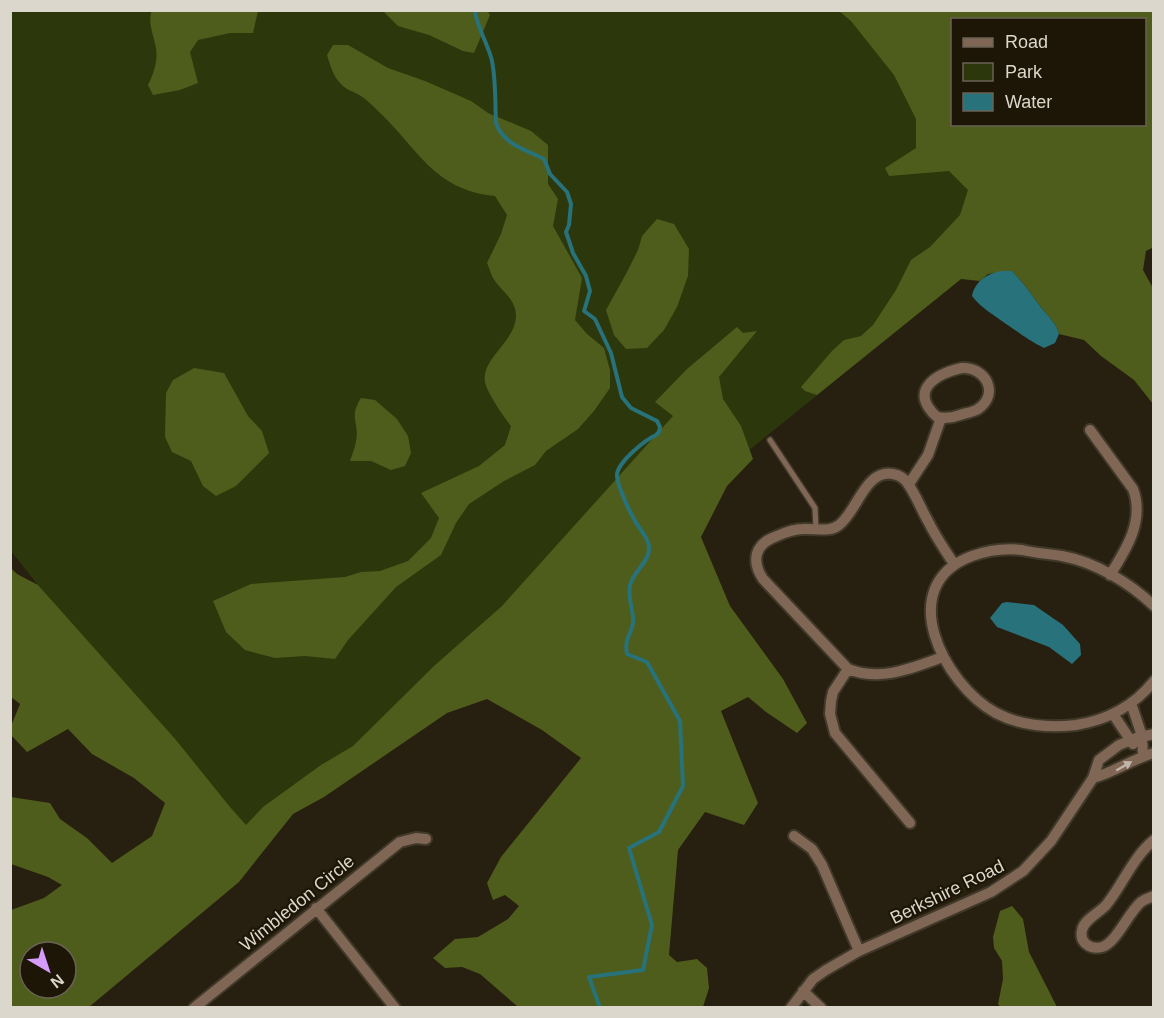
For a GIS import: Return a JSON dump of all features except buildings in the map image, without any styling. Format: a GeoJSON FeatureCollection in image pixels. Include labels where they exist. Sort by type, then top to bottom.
{"type":"FeatureCollection","features":[{"type":"Feature","properties":{"kind":"street"},"geometry":{"type":"LineString","coordinates":[[962,368],[969,368],[982,375],[986,380],[988,394],[978,410],[952,418],[941,418],[932,412],[925,399],[933,380],[940,374],[962,368]]}},
{"type":"Feature","properties":{"kind":"street"},"geometry":{"type":"LineString","coordinates":[[909,484],[928,455],[941,418]]}},
{"type":"Feature","properties":{"kind":"street"},"geometry":{"type":"LineString","coordinates":[[1090,430],[1133,489],[1137,498],[1132,536],[1127,549],[1110,575]]}},
{"type":"Feature","properties":{"kind":"street"},"geometry":{"type":"LineString","coordinates":[[943,657],[886,675],[859,673],[848,669],[783,601],[757,570],[757,553],[769,539],[790,530],[828,530],[838,526],[846,520],[870,482],[877,477],[892,474],[909,484],[954,564]]}},
{"type":"Feature","properties":{"kind":"street"},"geometry":{"type":"LineString","coordinates":[[1154,606],[1134,589],[1082,562],[1063,556],[998,549],[954,564],[939,581],[930,607],[933,630],[943,657],[973,697],[1007,718],[1034,725],[1061,727],[1083,723],[1113,714],[1131,704],[1154,681]]}},
{"type":"Feature","properties":{"kind":"street"},"geometry":{"type":"LineString","coordinates":[[848,669],[833,692],[831,701],[830,714],[835,733],[910,824]]}},
{"type":"Feature","properties":{"kind":"street"},"geometry":{"type":"LineString","coordinates":[[1131,704],[1148,754]]}},
{"type":"Feature","properties":{"kind":"street"},"geometry":{"type":"LineString","coordinates":[[1113,714],[1130,740],[1148,754]]}},
{"type":"Feature","properties":{"kind":"street","name":"Berkshire Road"},"geometry":{"type":"LineString","coordinates":[[791,1008],[813,979],[826,970],[859,951],[991,892],[1023,871],[1051,841],[1093,778],[1099,760],[1119,745],[1154,734]]}},
{"type":"Feature","properties":{"kind":"street"},"geometry":{"type":"LineString","coordinates":[[1093,778],[1111,773],[1148,754]]}},
{"type":"Feature","properties":{"kind":"street"},"geometry":{"type":"LineString","coordinates":[[794,836],[812,849],[822,865],[859,951]]}},
{"type":"Feature","properties":{"kind":"street","name":"Wimbledon Circle"},"geometry":{"type":"LineString","coordinates":[[194,1008],[400,842],[416,838],[426,839]]}},
{"type":"Feature","properties":{"kind":"street"},"geometry":{"type":"LineString","coordinates":[[1154,840],[1140,854],[1100,913],[1086,923],[1082,930],[1084,942],[1090,948],[1107,945],[1142,901],[1154,896]]}},
{"type":"Feature","properties":{"kind":"street"},"geometry":{"type":"LineString","coordinates":[[316,908],[395,1008]]}},
{"type":"Feature","properties":{"kind":"street"},"geometry":{"type":"LineString","coordinates":[[803,991],[821,1008]]}},
{"type":"Feature","properties":{"kind":"lane"},"geometry":{"type":"LineString","coordinates":[[770,440],[815,508],[816,529]]}},
{"type":"Feature","properties":{"kind":"green space"},"geometry":{"type":"Polygon","coordinates":[[[152,10],[258,11],[253,33],[230,33],[198,40],[190,52],[198,83],[180,90],[153,95],[148,85],[156,58],[151,24],[152,10]]]}},
{"type":"Feature","properties":{"kind":"green space"},"geometry":{"type":"Polygon","coordinates":[[[487,10],[490,15],[474,53],[463,51],[429,35],[398,26],[383,11],[487,10]]]}},
{"type":"Feature","properties":{"kind":"green space"},"geometry":{"type":"Polygon","coordinates":[[[11,11],[875,11],[951,123],[951,126],[954,126],[1038,217],[644,535],[244,846],[11,551],[11,11]]]}},
{"type":"Feature","properties":{"kind":"green space"},"geometry":{"type":"Polygon","coordinates":[[[839,11],[1153,11],[1154,247],[1146,251],[1143,270],[1153,288],[1153,404],[1134,380],[1101,356],[1084,340],[1059,334],[1052,321],[1012,271],[988,274],[980,281],[961,279],[817,395],[801,387],[844,340],[861,336],[873,325],[896,290],[911,260],[930,247],[960,215],[968,190],[949,171],[889,176],[885,168],[916,148],[916,119],[894,75],[851,21],[839,11]]]}},
{"type":"Feature","properties":{"kind":"green space"},"geometry":{"type":"Polygon","coordinates":[[[333,45],[348,45],[388,68],[471,101],[488,113],[531,131],[548,145],[548,184],[558,199],[553,226],[582,278],[575,320],[604,348],[610,370],[610,388],[578,429],[546,451],[535,465],[504,481],[469,504],[456,523],[441,555],[396,587],[348,640],[335,659],[305,656],[275,658],[245,650],[226,632],[213,601],[251,584],[345,577],[361,572],[380,571],[408,561],[431,538],[439,518],[421,493],[479,466],[505,445],[511,426],[492,398],[485,382],[488,365],[515,325],[516,315],[513,303],[495,281],[487,263],[507,215],[495,196],[474,192],[441,176],[416,153],[370,103],[343,86],[334,74],[327,55],[333,45]]]}},
{"type":"Feature","properties":{"kind":"green space"},"geometry":{"type":"Polygon","coordinates":[[[657,219],[674,224],[689,249],[688,276],[677,307],[664,330],[647,348],[626,349],[614,335],[606,310],[638,250],[642,236],[657,219]]]}},
{"type":"Feature","properties":{"kind":"green space"},"geometry":{"type":"Polygon","coordinates":[[[737,327],[743,333],[757,331],[719,377],[723,399],[741,426],[753,459],[727,486],[701,537],[730,606],[783,679],[807,723],[797,733],[748,697],[721,711],[758,803],[744,825],[705,812],[678,850],[669,955],[677,962],[697,959],[707,968],[709,988],[703,1007],[518,1007],[480,974],[462,967],[445,968],[433,958],[455,939],[478,937],[508,919],[519,906],[505,895],[493,900],[487,883],[501,857],[581,758],[542,730],[487,699],[447,713],[324,797],[293,814],[239,882],[89,1007],[11,1007],[11,910],[44,898],[62,885],[48,877],[11,864],[11,797],[50,803],[60,819],[87,838],[112,863],[152,836],[165,803],[134,778],[92,754],[68,729],[27,752],[11,735],[11,726],[20,704],[11,697],[11,568],[17,574],[38,585],[176,740],[246,825],[263,807],[321,765],[353,746],[434,666],[502,606],[673,416],[655,402],[687,369],[737,327]]]}},
{"type":"Feature","properties":{"kind":"green space"},"geometry":{"type":"Polygon","coordinates":[[[194,368],[224,373],[248,416],[262,431],[269,453],[236,486],[216,496],[203,486],[191,461],[172,452],[165,437],[166,393],[173,380],[194,368]]]}},
{"type":"Feature","properties":{"kind":"green space"},"geometry":{"type":"Polygon","coordinates":[[[361,398],[375,400],[397,419],[408,436],[411,453],[405,466],[391,470],[371,461],[350,461],[357,435],[355,411],[361,398]]]}},
{"type":"Feature","properties":{"kind":"green space"},"geometry":{"type":"Polygon","coordinates":[[[1012,906],[1023,919],[1029,952],[1057,1007],[1000,1007],[998,1004],[1003,979],[1002,961],[994,948],[993,937],[1000,911],[1012,906]]]}},
{"type":"Feature","properties":{"kind":"water"},"geometry":{"type":"Polygon","coordinates":[[[1001,271],[1012,271],[1052,321],[1059,334],[1055,343],[1044,348],[1038,345],[988,311],[972,296],[982,279],[1001,271]]]}},
{"type":"Feature","properties":{"kind":"water"},"geometry":{"type":"Polygon","coordinates":[[[1002,603],[1034,605],[1063,625],[1080,644],[1081,655],[1072,664],[1049,647],[997,627],[990,618],[1002,603]]]}},
{"type":"Feature","properties":{"kind":"waterway"},"geometry":{"type":"LineString","coordinates":[[475,10],[492,61],[496,123],[499,130],[510,141],[544,159],[550,174],[567,192],[571,204],[566,232],[573,253],[586,276],[590,291],[584,311],[595,319],[611,353],[622,397],[631,408],[657,421],[660,427],[656,435],[627,457],[617,474],[624,498],[649,546],[646,560],[631,581],[629,595],[633,623],[626,648],[627,654],[647,662],[680,721],[683,786],[659,832],[629,848],[652,925],[643,970],[589,977],[600,1008]]}}]}
